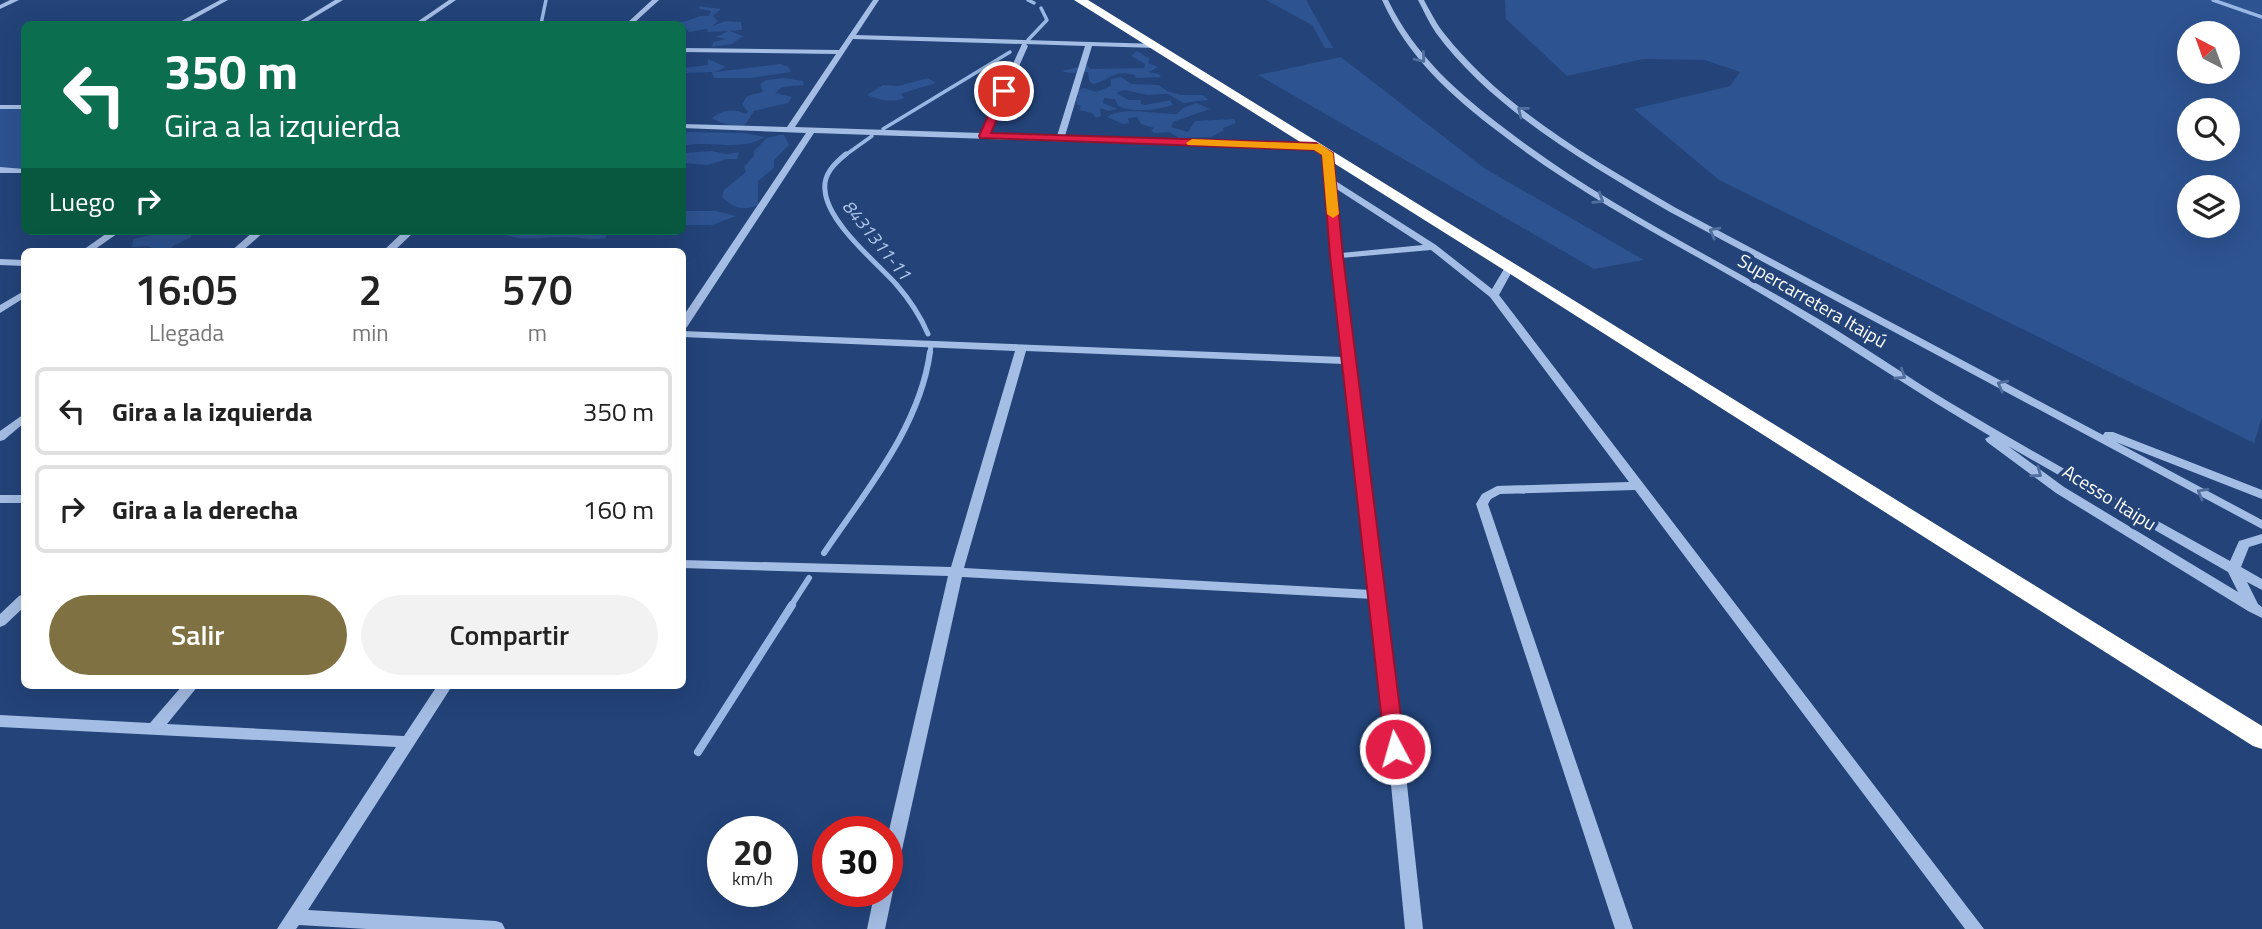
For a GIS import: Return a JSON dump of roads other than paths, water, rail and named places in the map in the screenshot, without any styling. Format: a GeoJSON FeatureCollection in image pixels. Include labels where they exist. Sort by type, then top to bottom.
{"type":"FeatureCollection","features":[{"type":"Feature","properties":{"kind":"highway"},"geometry":{"type":"LineString","coordinates":[[1080,0],[1510,266],[2262,739]]}},
{"type":"Feature","properties":{"kind":"street"},"geometry":{"type":"LineString","coordinates":[[0,7],[16,0]]}},
{"type":"Feature","properties":{"kind":"street"},"geometry":{"type":"LineString","coordinates":[[186,21],[225,0]]}},
{"type":"Feature","properties":{"kind":"street"},"geometry":{"type":"LineString","coordinates":[[304,21],[340,0]]}},
{"type":"Feature","properties":{"kind":"street"},"geometry":{"type":"LineString","coordinates":[[422,21],[453,0]]}},
{"type":"Feature","properties":{"kind":"street"},"geometry":{"type":"LineString","coordinates":[[632,21],[656,0]]}},
{"type":"Feature","properties":{"kind":"street"},"geometry":{"type":"LineString","coordinates":[[789,130],[876,0]]}},
{"type":"Feature","properties":{"kind":"street","name":"Supercarretera Itaipú"},"geometry":{"type":"LineString","coordinates":[[1385,0],[1404,35],[1436,75],[1529,152],[1618,211],[1810,318],[1943,403],[2262,585]]}},
{"type":"Feature","properties":{"kind":"street","name":"Supercarretera Itaipú"},"geometry":{"type":"LineString","coordinates":[[1421,0],[1433,25],[1473,70],[1536,122],[1603,169],[1672,210],[2262,525]]}},
{"type":"Feature","properties":{"kind":"street"},"geometry":{"type":"LineString","coordinates":[[850,39],[1155,46]]}},
{"type":"Feature","properties":{"kind":"street"},"geometry":{"type":"LineString","coordinates":[[850,39],[1024,46],[1052,44]]}},
{"type":"Feature","properties":{"kind":"street"},"geometry":{"type":"LineString","coordinates":[[1060,139],[1089,44]]}},
{"type":"Feature","properties":{"kind":"street"},"geometry":{"type":"LineString","coordinates":[[984,136],[1024,46]]}},
{"type":"Feature","properties":{"kind":"street"},"geometry":{"type":"LineString","coordinates":[[686,50],[840,52]]}},
{"type":"Feature","properties":{"kind":"street"},"geometry":{"type":"LineString","coordinates":[[0,107],[21,107]]}},
{"type":"Feature","properties":{"kind":"street"},"geometry":{"type":"LineString","coordinates":[[686,126],[1322,150],[1330,181],[1336,256],[1379,594],[1414,929]]}},
{"type":"Feature","properties":{"kind":"street"},"geometry":{"type":"LineString","coordinates":[[686,321],[811,131]]}},
{"type":"Feature","properties":{"kind":"street"},"geometry":{"type":"LineString","coordinates":[[2,177],[21,174]]}},
{"type":"Feature","properties":{"kind":"street"},"geometry":{"type":"LineString","coordinates":[[1330,181],[1433,247],[1494,295],[1975,929]]}},
{"type":"Feature","properties":{"kind":"street"},"geometry":{"type":"LineString","coordinates":[[91,248],[110,235]]}},
{"type":"Feature","properties":{"kind":"street"},"geometry":{"type":"LineString","coordinates":[[240,248],[255,235]]}},
{"type":"Feature","properties":{"kind":"street"},"geometry":{"type":"LineString","coordinates":[[391,248],[406,235]]}},
{"type":"Feature","properties":{"kind":"street"},"geometry":{"type":"LineString","coordinates":[[1336,256],[1433,247]]}},
{"type":"Feature","properties":{"kind":"street"},"geometry":{"type":"LineString","coordinates":[[0,262],[21,263]]}},
{"type":"Feature","properties":{"kind":"street"},"geometry":{"type":"LineString","coordinates":[[1494,295],[1510,266]]}},
{"type":"Feature","properties":{"kind":"street"},"geometry":{"type":"LineString","coordinates":[[0,310],[21,296]]}},
{"type":"Feature","properties":{"kind":"street"},"geometry":{"type":"LineString","coordinates":[[686,334],[1350,361]]}},
{"type":"Feature","properties":{"kind":"street"},"geometry":{"type":"LineString","coordinates":[[901,816],[956,572],[1022,346]]}},
{"type":"Feature","properties":{"kind":"street","name":"Acesso Itaipu"},"geometry":{"type":"LineString","coordinates":[[1943,403],[2060,490],[2257,611]]}},
{"type":"Feature","properties":{"kind":"street"},"geometry":{"type":"LineString","coordinates":[[2064,418],[2262,495]]}},
{"type":"Feature","properties":{"kind":"street"},"geometry":{"type":"LineString","coordinates":[[0,437],[21,420]]}},
{"type":"Feature","properties":{"kind":"street"},"geometry":{"type":"LineString","coordinates":[[1624,929],[1482,504],[1486,497],[1497,490],[1637,486]]}},
{"type":"Feature","properties":{"kind":"street"},"geometry":{"type":"LineString","coordinates":[[0,499],[21,499]]}},
{"type":"Feature","properties":{"kind":"street"},"geometry":{"type":"LineString","coordinates":[[2257,611],[2233,569],[2244,544],[2262,538]]}},
{"type":"Feature","properties":{"kind":"street"},"geometry":{"type":"LineString","coordinates":[[686,564],[956,572],[1379,594]]}},
{"type":"Feature","properties":{"kind":"street"},"geometry":{"type":"LineString","coordinates":[[0,622],[21,602]]}},
{"type":"Feature","properties":{"kind":"street"},"geometry":{"type":"LineString","coordinates":[[154,729],[188,689]]}},
{"type":"Feature","properties":{"kind":"street"},"geometry":{"type":"LineString","coordinates":[[290,923],[443,689]]}},
{"type":"Feature","properties":{"kind":"street"},"geometry":{"type":"LineString","coordinates":[[0,721],[408,742]]}},
{"type":"Feature","properties":{"kind":"street"},"geometry":{"type":"LineString","coordinates":[[876,929],[881,907]]}},
{"type":"Feature","properties":{"kind":"street"},"geometry":{"type":"LineString","coordinates":[[290,923],[496,929]]}},
{"type":"Feature","properties":{"kind":"waterway"},"geometry":{"type":"LineString","coordinates":[[542,21],[546,0]]}},
{"type":"Feature","properties":{"kind":"waterway","name":"8431311-11"},"geometry":{"type":"LineString","coordinates":[[1028,0],[1034,3]]}},
{"type":"Feature","properties":{"kind":"waterway"},"geometry":{"type":"LineString","coordinates":[[2213,0],[2262,17]]}},
{"type":"Feature","properties":{"kind":"waterway","name":"8431311-11"},"geometry":{"type":"LineString","coordinates":[[1028,40],[1047,20],[1041,8]]}},
{"type":"Feature","properties":{"kind":"waterway","name":"8431311-11"},"geometry":{"type":"LineString","coordinates":[[883,129],[1010,52]]}},
{"type":"Feature","properties":{"kind":"waterway","name":"8431311-11"},"geometry":{"type":"LineString","coordinates":[[844,156],[872,136]]}},
{"type":"Feature","properties":{"kind":"waterway","name":"8431311-11"},"geometry":{"type":"LineString","coordinates":[[846,154],[834,165],[826,179],[828,202],[843,228],[905,295],[928,334]]}},
{"type":"Feature","properties":{"kind":"waterway","name":"8431311-11"},"geometry":{"type":"LineString","coordinates":[[930,353],[931,345]]}},
{"type":"Feature","properties":{"kind":"waterway"},"geometry":{"type":"LineString","coordinates":[[824,553],[889,458],[903,432],[924,380],[930,352]]}},
{"type":"Feature","properties":{"kind":"waterway","name":"8431311-11"},"geometry":{"type":"LineString","coordinates":[[791,606],[809,578]]}},
{"type":"Feature","properties":{"kind":"waterway","name":"8431311-11"},"geometry":{"type":"LineString","coordinates":[[698,752],[792,605]]}}]}
